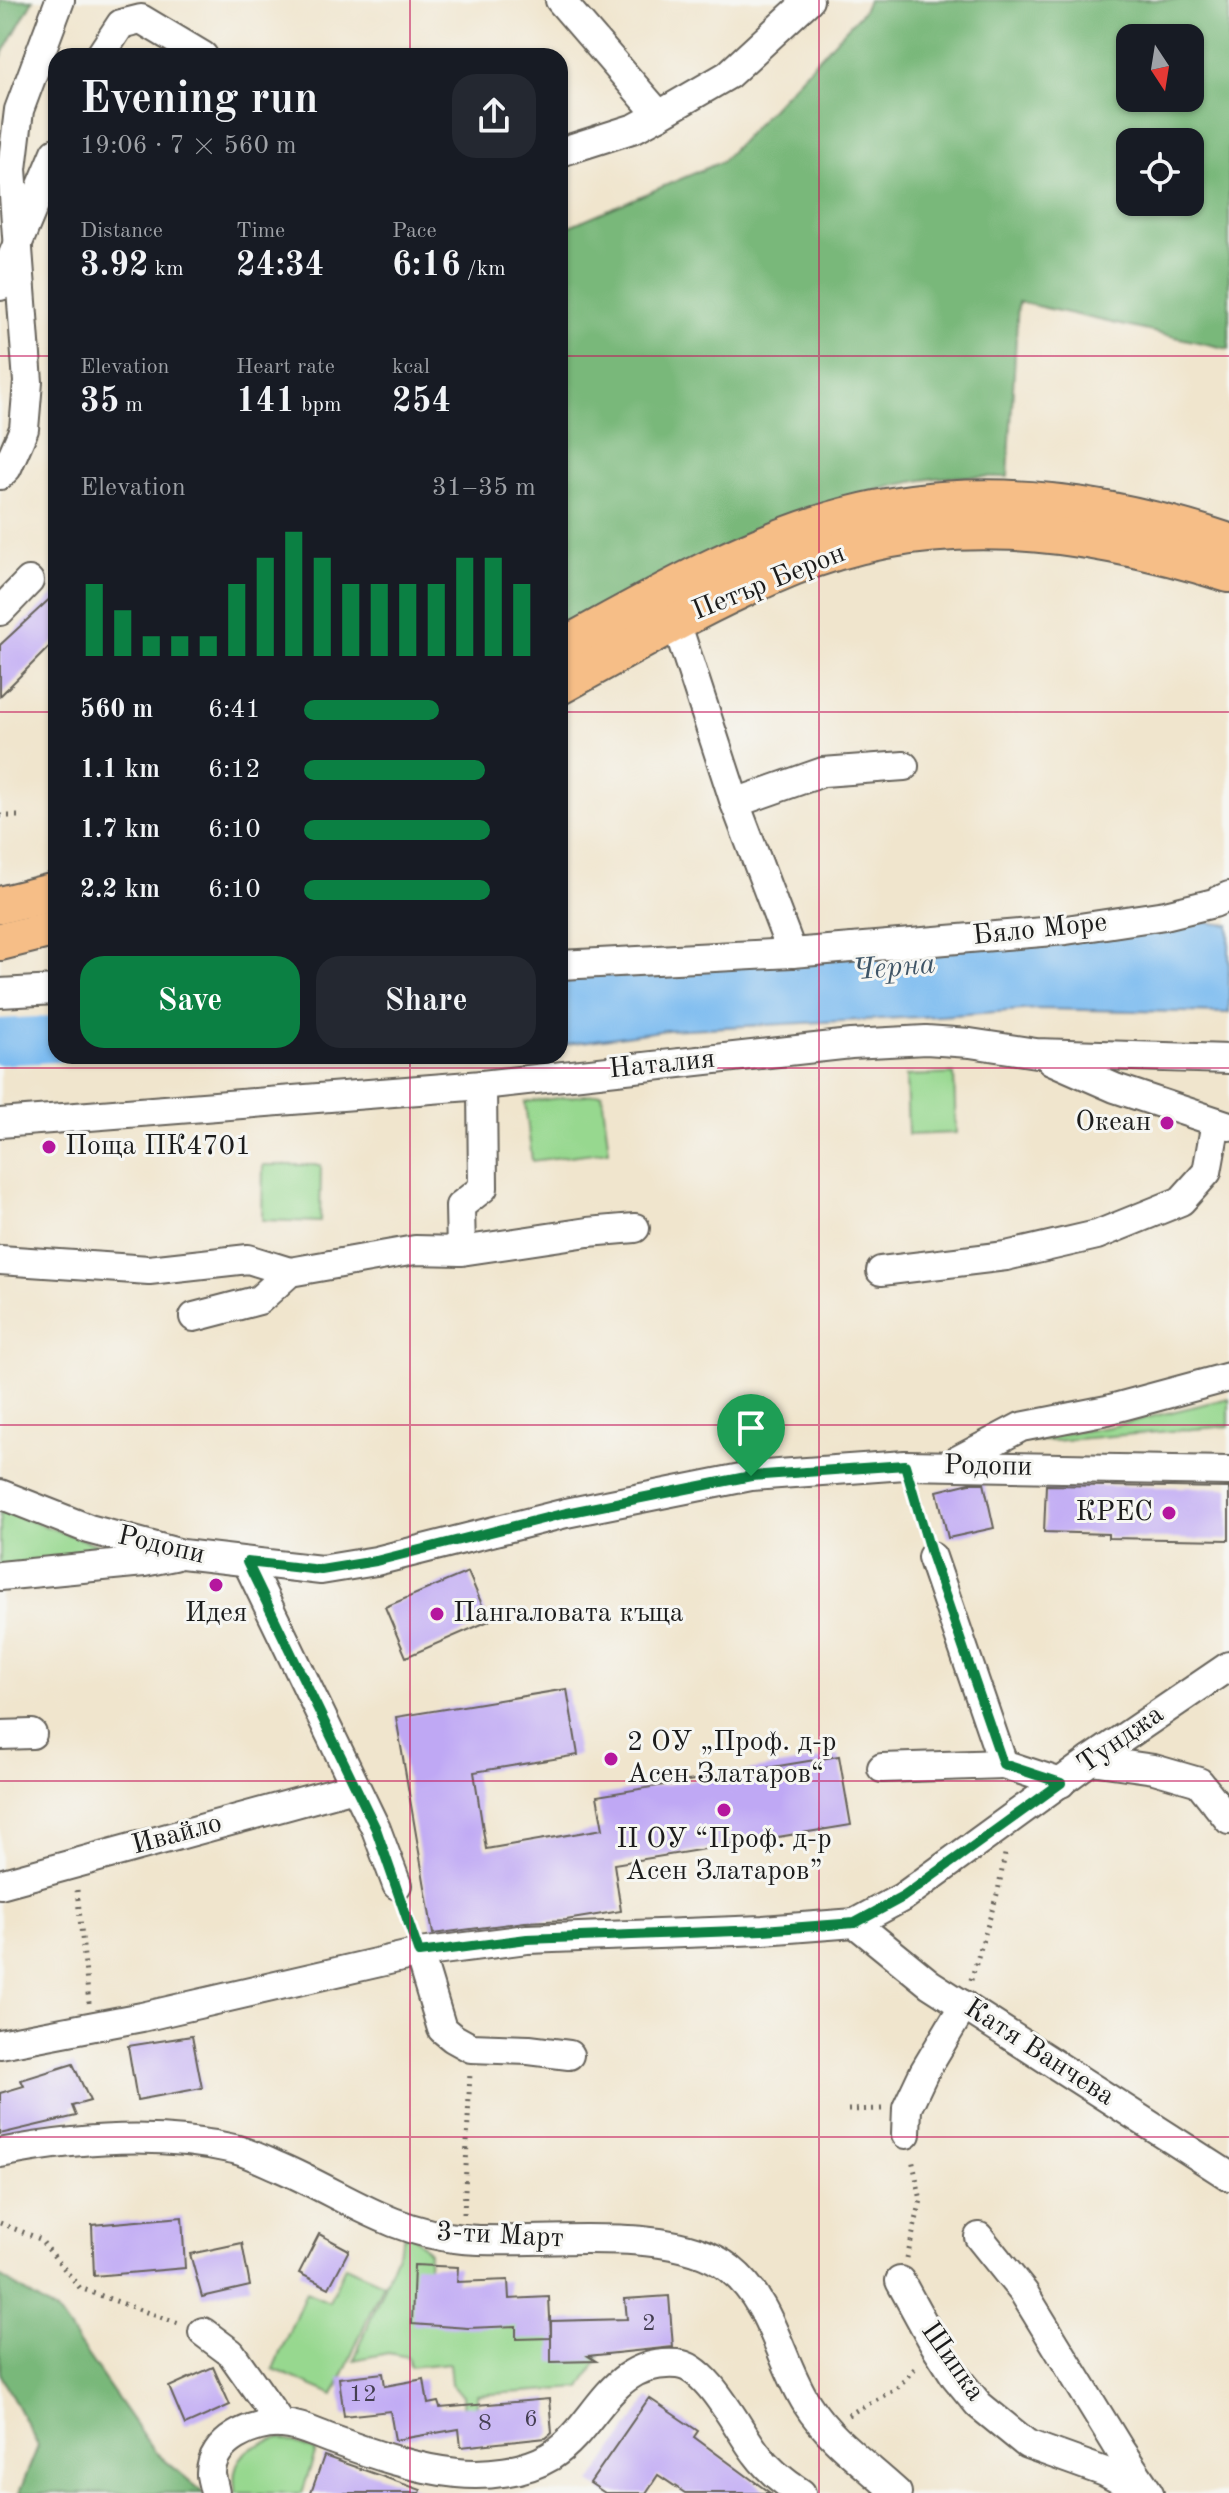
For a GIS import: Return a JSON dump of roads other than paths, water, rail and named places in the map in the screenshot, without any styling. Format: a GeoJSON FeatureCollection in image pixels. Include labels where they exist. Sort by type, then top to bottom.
{"type":"FeatureCollection","features":[{"type":"Feature","properties":{"kind":"main road","name":"Петър Берон"},"geometry":{"type":"LineString","coordinates":[[568,644],[747,551],[846,516],[899,506],[943,500],[989,499],[1074,504],[1155,520],[1229,542]]}},
{"type":"Feature","properties":{"kind":"main road","name":"Петър Берон"},"geometry":{"type":"LineString","coordinates":[[568,682],[676,622],[795,566],[849,549],[932,534],[1012,530],[1053,533],[1139,548],[1229,574]]}},
{"type":"Feature","properties":{"kind":"main road"},"geometry":{"type":"LineString","coordinates":[[0,942],[46,931],[27,898]]}},
{"type":"Feature","properties":{"kind":"street"},"geometry":{"type":"LineString","coordinates":[[0,475],[7,468],[24,429],[28,382],[12,169],[19,110],[60,0]]}},
{"type":"Feature","properties":{"kind":"street"},"geometry":{"type":"LineString","coordinates":[[568,149],[635,128],[728,75],[809,0]]}},
{"type":"Feature","properties":{"kind":"street"},"geometry":{"type":"LineString","coordinates":[[563,6],[659,115]]}},
{"type":"Feature","properties":{"kind":"street"},"geometry":{"type":"LineString","coordinates":[[105,48],[121,24],[141,19],[190,48]]}},
{"type":"Feature","properties":{"kind":"street"},"geometry":{"type":"LineString","coordinates":[[0,286],[48,171]]}},
{"type":"Feature","properties":{"kind":"street"},"geometry":{"type":"LineString","coordinates":[[0,611],[29,581]]}},
{"type":"Feature","properties":{"kind":"street"},"geometry":{"type":"LineString","coordinates":[[676,622],[735,803],[792,953]]}},
{"type":"Feature","properties":{"kind":"street"},"geometry":{"type":"LineString","coordinates":[[735,803],[823,772],[904,766]]}},
{"type":"Feature","properties":{"kind":"street","name":"Бяло Море"},"geometry":{"type":"LineString","coordinates":[[568,965],[792,953],[1066,930],[1165,915],[1214,903],[1229,896]]}},
{"type":"Feature","properties":{"kind":"street"},"geometry":{"type":"LineString","coordinates":[[0,993],[48,990]]}},
{"type":"Feature","properties":{"kind":"street","name":"Наталия"},"geometry":{"type":"LineString","coordinates":[[0,1123],[482,1085],[851,1044],[926,1040],[1036,1053],[1229,1059]]}},
{"type":"Feature","properties":{"kind":"street","name":"Наталия"},"geometry":{"type":"LineString","coordinates":[[1036,1053],[1115,1088],[1222,1124]]}},
{"type":"Feature","properties":{"kind":"street"},"geometry":{"type":"LineString","coordinates":[[461,1251],[460,1206],[483,1188],[482,1085]]}},
{"type":"Feature","properties":{"kind":"street"},"geometry":{"type":"LineString","coordinates":[[881,1271],[1006,1256],[1097,1235],[1181,1201],[1207,1172],[1222,1124]]}},
{"type":"Feature","properties":{"kind":"street"},"geometry":{"type":"LineString","coordinates":[[0,1260],[149,1270],[248,1259],[290,1272],[415,1250],[461,1251],[635,1228]]}},
{"type":"Feature","properties":{"kind":"street"},"geometry":{"type":"LineString","coordinates":[[194,1317],[259,1300],[290,1272]]}},
{"type":"Feature","properties":{"kind":"street"},"geometry":{"type":"LineString","coordinates":[[945,1467],[1021,1427],[1107,1410],[1229,1377]]}},
{"type":"Feature","properties":{"kind":"street","name":"Родопи"},"geometry":{"type":"LineString","coordinates":[[0,1494],[89,1529],[182,1554],[321,1570],[376,1561],[566,1513],[751,1476],[905,1465],[1229,1471]]}},
{"type":"Feature","properties":{"kind":"street"},"geometry":{"type":"LineString","coordinates":[[0,1576],[144,1562],[182,1554]]}},
{"type":"Feature","properties":{"kind":"street"},"geometry":{"type":"LineString","coordinates":[[932,1557],[1003,1764]]}},
{"type":"Feature","properties":{"kind":"street"},"geometry":{"type":"LineString","coordinates":[[247,1562],[376,1829],[397,1885]]}},
{"type":"Feature","properties":{"kind":"street","name":"Тунджа"},"geometry":{"type":"LineString","coordinates":[[855,1923],[903,1897],[1091,1760],[1229,1666]]}},
{"type":"Feature","properties":{"kind":"street"},"geometry":{"type":"LineString","coordinates":[[0,1735],[32,1734]]}},
{"type":"Feature","properties":{"kind":"street"},"geometry":{"type":"LineString","coordinates":[[1091,1760],[1154,1769],[1199,1782],[1229,1820]]}},
{"type":"Feature","properties":{"kind":"street"},"geometry":{"type":"LineString","coordinates":[[882,1768],[1003,1764],[1061,1783]]}},
{"type":"Feature","properties":{"kind":"street","name":"Ивайло"},"geometry":{"type":"LineString","coordinates":[[0,1884],[354,1787]]}},
{"type":"Feature","properties":{"kind":"street"},"geometry":{"type":"LineString","coordinates":[[0,2044],[92,2028],[419,1953],[527,1939],[763,1930],[855,1923]]}},
{"type":"Feature","properties":{"kind":"street","name":"Катя Ванчева"},"geometry":{"type":"LineString","coordinates":[[855,1923],[930,1984],[1229,2176]]}},
{"type":"Feature","properties":{"kind":"street"},"geometry":{"type":"LineString","coordinates":[[419,1953],[442,2029],[471,2048],[569,2055]]}},
{"type":"Feature","properties":{"kind":"street"},"geometry":{"type":"LineString","coordinates":[[906,2134],[907,2108],[924,2072],[964,2005]]}},
{"type":"Feature","properties":{"kind":"street","name":"3-ти Март"},"geometry":{"type":"LineString","coordinates":[[0,2153],[112,2137],[235,2149],[409,2230],[463,2239],[606,2239],[696,2251],[729,2267],[754,2293],[808,2406],[826,2428],[897,2493]]}},
{"type":"Feature","properties":{"kind":"street"},"geometry":{"type":"LineString","coordinates":[[979,2237],[1024,2293],[1147,2493]]}},
{"type":"Feature","properties":{"kind":"street","name":"Шипка"},"geometry":{"type":"LineString","coordinates":[[900,2281],[935,2345],[979,2405],[1027,2444],[1105,2472],[1147,2493]]}},
{"type":"Feature","properties":{"kind":"street"},"geometry":{"type":"LineString","coordinates":[[203,2332],[231,2353],[281,2424]]}},
{"type":"Feature","properties":{"kind":"street"},"geometry":{"type":"LineString","coordinates":[[215,2493],[211,2472],[220,2450],[241,2431],[281,2424],[300,2426],[334,2441],[400,2461],[457,2473],[525,2468],[552,2456],[617,2384],[647,2365],[681,2364],[705,2380],[757,2455],[801,2493]]}},
{"type":"Feature","properties":{"kind":"water"},"geometry":{"type":"Polygon","coordinates":[[[1168,918],[1229,925],[1229,1013],[1037,1009],[667,1030],[568,1044],[568,1002],[992,976],[1051,942],[1168,918]]]}},
{"type":"Feature","properties":{"kind":"waterway","name":"Черна"},"geometry":{"type":"LineString","coordinates":[[568,993],[763,974],[1065,954],[1090,956]]}},
{"type":"Feature","properties":{"kind":"waterway","name":"Черна"},"geometry":{"type":"LineString","coordinates":[[0,1042],[48,1039]]}},
{"type":"Feature","properties":{"kind":"place","name":"Океан"},"geometry":{"type":"Point","coordinates":[1167,1123]}},
{"type":"Feature","properties":{"kind":"place","name":"Поща ПК4701"},"geometry":{"type":"Point","coordinates":[49,1147]}},
{"type":"Feature","properties":{"kind":"place","name":"КРЕС"},"geometry":{"type":"Point","coordinates":[1169,1513]}},
{"type":"Feature","properties":{"kind":"place","name":"Идея"},"geometry":{"type":"Point","coordinates":[216,1585]}},
{"type":"Feature","properties":{"kind":"place","name":"Пангаловата къща"},"geometry":{"type":"Point","coordinates":[437,1614]}},
{"type":"Feature","properties":{"kind":"place","name":"2 ОУ „Проф. д-р Асен Златаров“"},"geometry":{"type":"Point","coordinates":[611,1759]}},
{"type":"Feature","properties":{"kind":"place","name":"II ОУ “Проф. д-р Асен Златаров”"},"geometry":{"type":"Point","coordinates":[724,1810]}}]}
